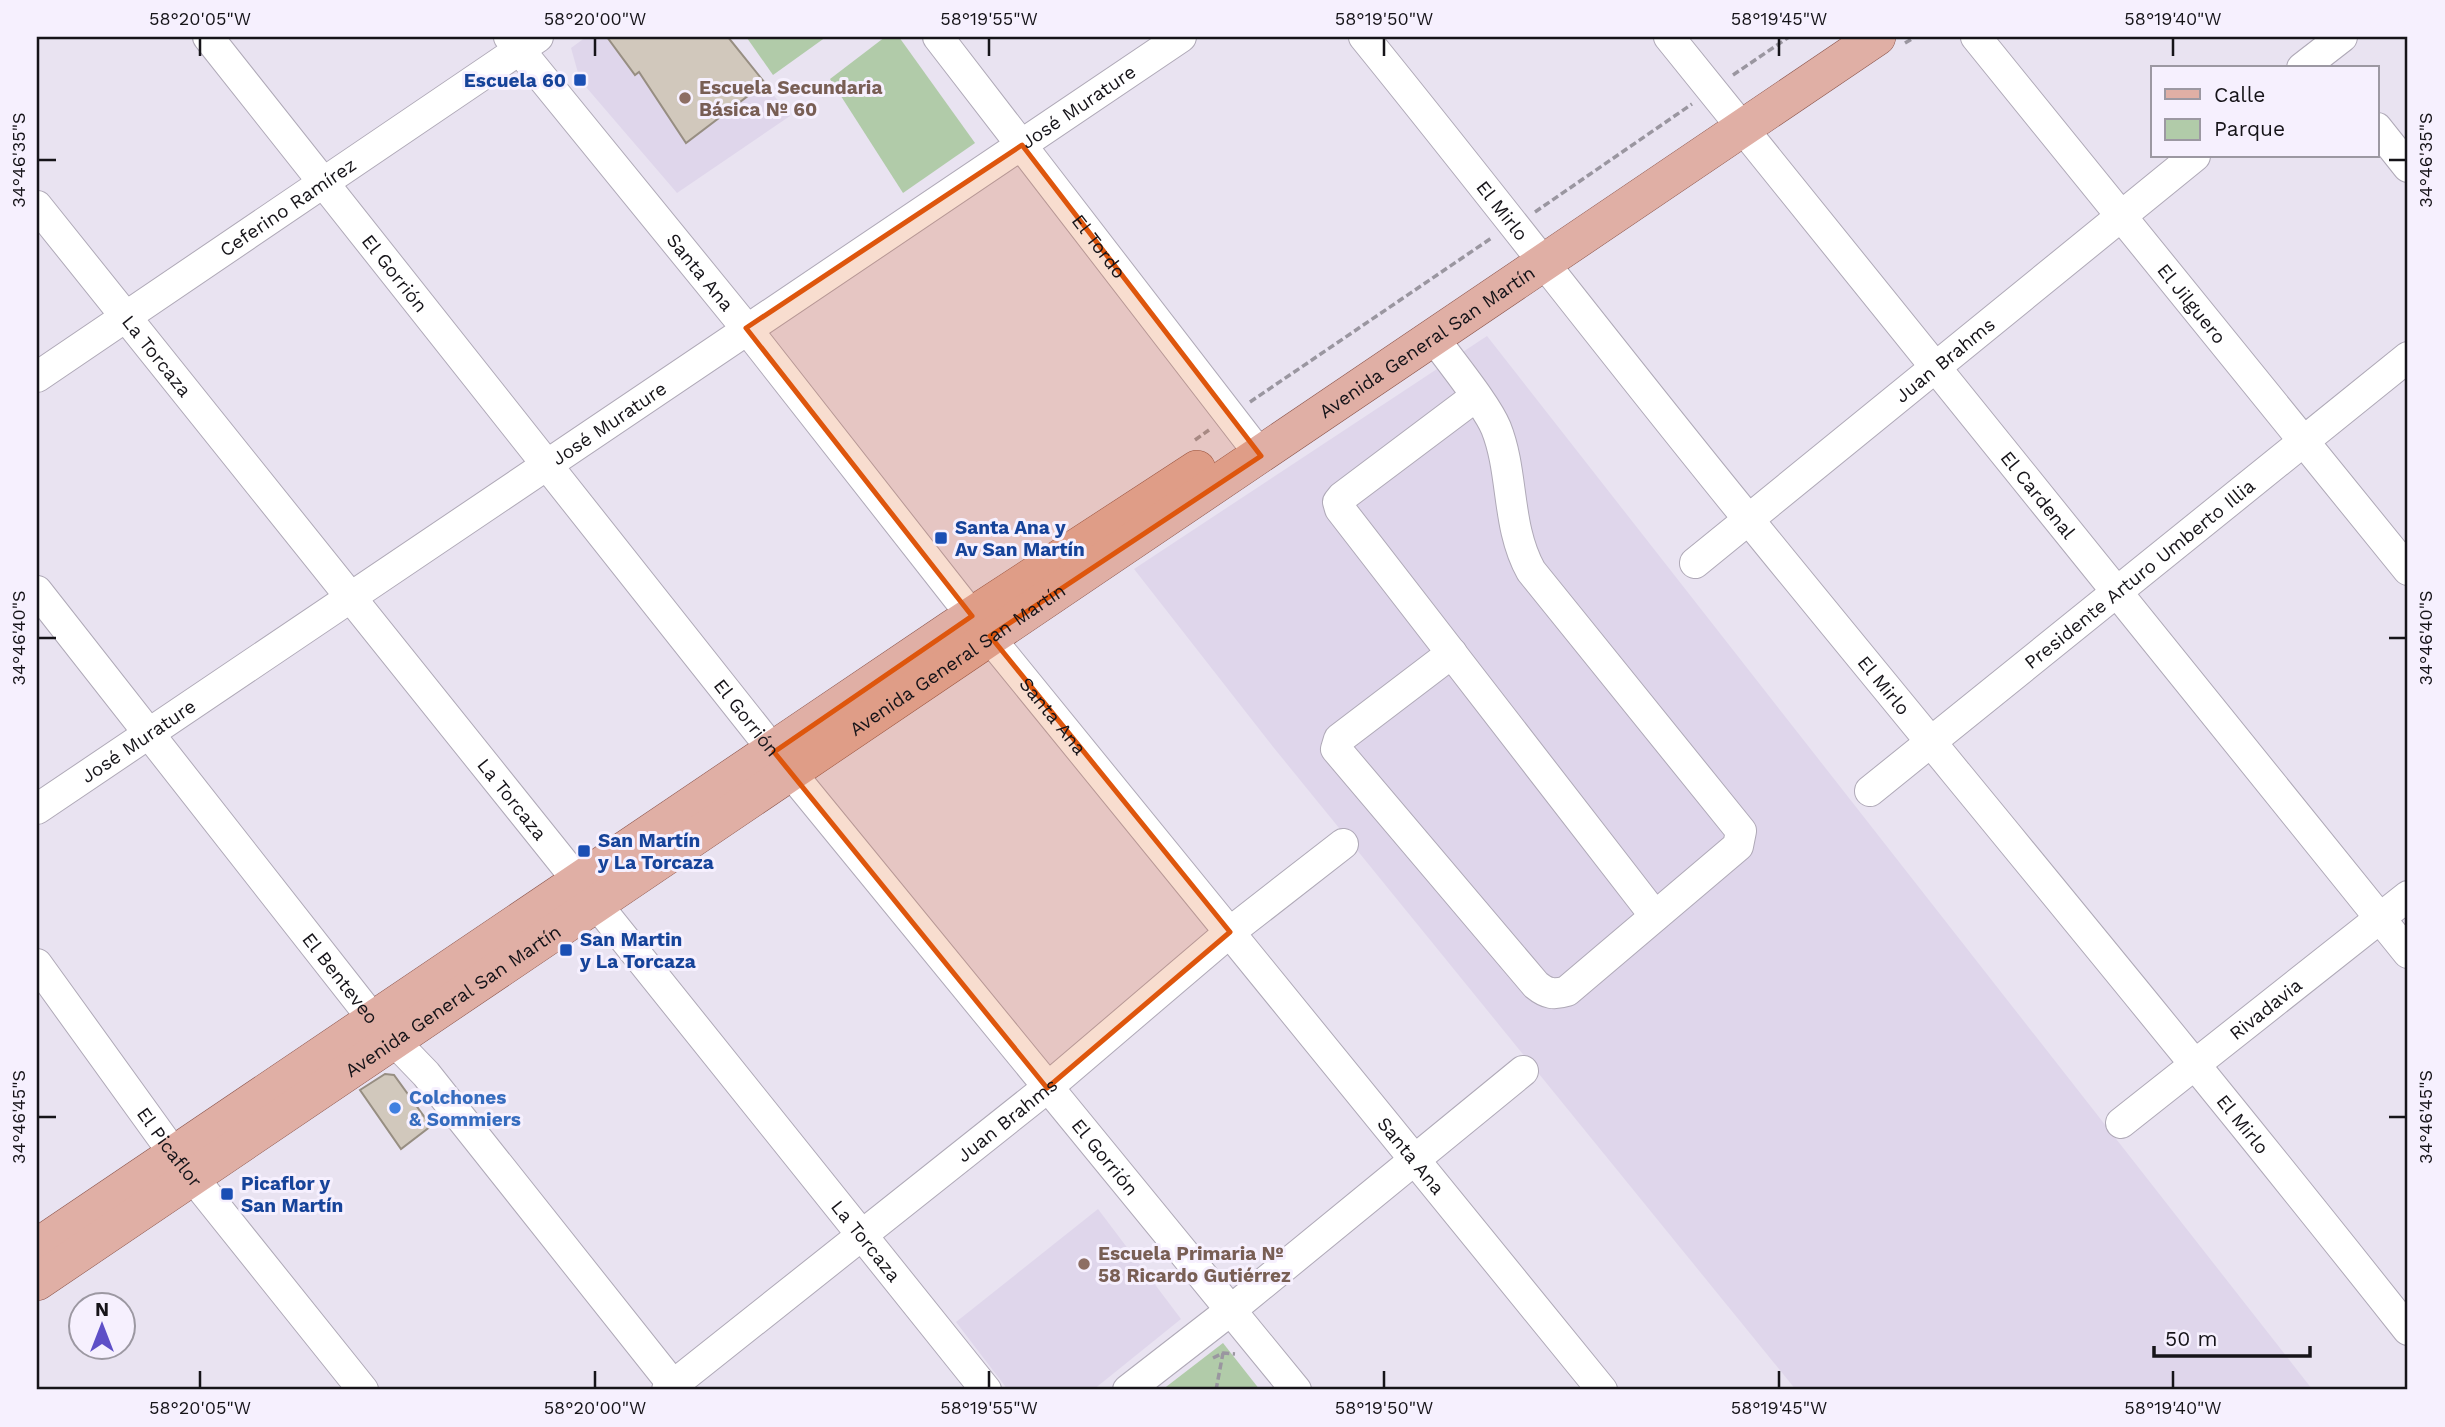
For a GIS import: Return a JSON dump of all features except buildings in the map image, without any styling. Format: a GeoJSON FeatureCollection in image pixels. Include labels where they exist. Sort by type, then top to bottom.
{"type":"FeatureCollection","features":[{"type":"Feature","properties":{"kind":"main road","name":"Avenida General San Martín"},"geometry":{"type":"LineString","coordinates":[[1736,119],[1836,37]]}},
{"type":"Feature","properties":{"kind":"main road","name":"Avenida General San Martín"},"geometry":{"type":"LineString","coordinates":[[37,1247],[182,1164],[587,894],[981,626],[1254,446],[1736,119],[1877,37]]}},
{"type":"Feature","properties":{"kind":"main road","name":"Avenida General San Martín"},"geometry":{"type":"LineString","coordinates":[[37,1282],[182,1164]]}},
{"type":"Feature","properties":{"kind":"street","name":"El Gorrión"},"geometry":{"type":"LineString","coordinates":[[208,37],[783,762],[1296,1390]]}},
{"type":"Feature","properties":{"kind":"street","name":"El Tordo"},"geometry":{"type":"LineString","coordinates":[[939,37],[1254,446]]}},
{"type":"Feature","properties":{"kind":"street","name":"José Murature"},"geometry":{"type":"LineString","coordinates":[[37,809],[146,732],[547,467],[746,328],[1181,37]]}},
{"type":"Feature","properties":{"kind":"street","name":"El Mirlo"},"geometry":{"type":"LineString","coordinates":[[1364,37],[1747,518],[2198,1065],[2408,1330]]}},
{"type":"Feature","properties":{"kind":"street","name":"El Cardenal"},"geometry":{"type":"LineString","coordinates":[[1669,37],[2408,953]]}},
{"type":"Feature","properties":{"kind":"street","name":"El Jilguero"},"geometry":{"type":"LineString","coordinates":[[1976,37],[2408,570]]}},
{"type":"Feature","properties":{"kind":"street"},"geometry":{"type":"LineString","coordinates":[[2313,57],[2342,37]]}},
{"type":"Feature","properties":{"kind":"street","name":"Ceferino Ramírez"},"geometry":{"type":"LineString","coordinates":[[37,377],[522,41]]}},
{"type":"Feature","properties":{"kind":"street","name":"Santa Ana"},"geometry":{"type":"LineString","coordinates":[[522,41],[981,626],[1602,1390]]}},
{"type":"Feature","properties":{"kind":"street"},"geometry":{"type":"LineString","coordinates":[[2378,129],[2408,167]]}},
{"type":"Feature","properties":{"kind":"street","name":"Juan Brahms"},"geometry":{"type":"LineString","coordinates":[[1695,563],[2193,158]]}},
{"type":"Feature","properties":{"kind":"street","name":"La Torcaza"},"geometry":{"type":"LineString","coordinates":[[37,206],[986,1390]]}},
{"type":"Feature","properties":{"kind":"street"},"geometry":{"type":"LineString","coordinates":[[1427,329],[1496,429],[1513,518],[1523,557],[1531,571],[1741,831],[1738,846],[1567,990],[1556,995],[1544,992],[1336,749],[1339,739],[1452,653]]}},
{"type":"Feature","properties":{"kind":"street","name":"Presidente Arturo Umberto Illia"},"geometry":{"type":"LineString","coordinates":[[1870,791],[2303,439],[2408,357]]}},
{"type":"Feature","properties":{"kind":"street"},"geometry":{"type":"LineString","coordinates":[[1475,397],[1339,502],[1340,509],[1655,916]]}},
{"type":"Feature","properties":{"kind":"street","name":"El Benteveo"},"geometry":{"type":"LineString","coordinates":[[37,591],[383,1030],[426,1074],[672,1389]]}},
{"type":"Feature","properties":{"kind":"street","name":"Juan Brahms"},"geometry":{"type":"LineString","coordinates":[[672,1389],[860,1234],[1048,1088],[1230,932],[1343,844]]}},
{"type":"Feature","properties":{"kind":"street","name":"Rivadavia"},"geometry":{"type":"LineString","coordinates":[[2121,1123],[2198,1065],[2408,896]]}},
{"type":"Feature","properties":{"kind":"street","name":"El Picaflor"},"geometry":{"type":"LineString","coordinates":[[37,964],[182,1164],[363,1390]]}},
{"type":"Feature","properties":{"kind":"street"},"geometry":{"type":"LineString","coordinates":[[1128,1390],[1231,1310],[1523,1071]]}},
{"type":"Feature","properties":{"kind":"path"},"geometry":{"type":"LineString","coordinates":[[1203,1365],[1223,1353],[1238,1354]]}},
{"type":"Feature","properties":{"kind":"highlighted area"},"geometry":{"type":"Polygon","coordinates":[[[1022,145],[1261,456],[990,636],[1230,932],[1047,1088],[774,752],[972,616],[746,328],[1022,145]]]}},
{"type":"Feature","properties":{"kind":"shaded area","name":"Escuela Secundaria Básica Nº 60"},"geometry":{"type":"Polygon","coordinates":[[[586,37],[728,37],[790,116],[677,193],[580,80],[571,48],[586,37]]]}},
{"type":"Feature","properties":{"kind":"shaded area"},"geometry":{"type":"Polygon","coordinates":[[[1487,336],[2311,1390],[1796,1390],[1274,748],[1134,569],[1487,336]]]}},
{"type":"Feature","properties":{"kind":"shaded area","name":"Escuela Primaria Nº 58 Ricardo Gutiérrez"},"geometry":{"type":"Polygon","coordinates":[[[1098,1209],[1181,1319],[1093,1390],[1008,1390],[956,1322],[1098,1209]]]}},
{"type":"Feature","properties":{"kind":"green space"},"geometry":{"type":"Polygon","coordinates":[[[826,37],[773,75],[747,38],[826,37]]]}},
{"type":"Feature","properties":{"kind":"green space"},"geometry":{"type":"Polygon","coordinates":[[[885,37],[899,37],[975,143],[903,193],[830,79],[885,37]]]}},
{"type":"Feature","properties":{"kind":"green space"},"geometry":{"type":"Polygon","coordinates":[[[1223,1343],[1260,1390],[1162,1390],[1223,1343]]]}},
{"type":"Feature","properties":{"kind":"place","name":"Escuela 60"},"geometry":{"type":"Point","coordinates":[580,80]}},
{"type":"Feature","properties":{"kind":"place","name":"Escuela Secundaria Básica Nº 60"},"geometry":{"type":"Point","coordinates":[685,98]}},
{"type":"Feature","properties":{"kind":"place","name":"Santa Ana y Av San Martín"},"geometry":{"type":"Point","coordinates":[941,538]}},
{"type":"Feature","properties":{"kind":"place","name":"San Martín y La Torcaza"},"geometry":{"type":"Point","coordinates":[584,851]}},
{"type":"Feature","properties":{"kind":"place","name":"San Martin y La Torcaza"},"geometry":{"type":"Point","coordinates":[566,950]}},
{"type":"Feature","properties":{"kind":"place","name":"Colchones & Sommiers"},"geometry":{"type":"Point","coordinates":[395,1108]}},
{"type":"Feature","properties":{"kind":"place","name":"Picaflor y San Martín"},"geometry":{"type":"Point","coordinates":[227,1194]}},
{"type":"Feature","properties":{"kind":"place","name":"Escuela Primaria Nº 58 Ricardo Gutiérrez"},"geometry":{"type":"Point","coordinates":[1084,1264]}}]}
